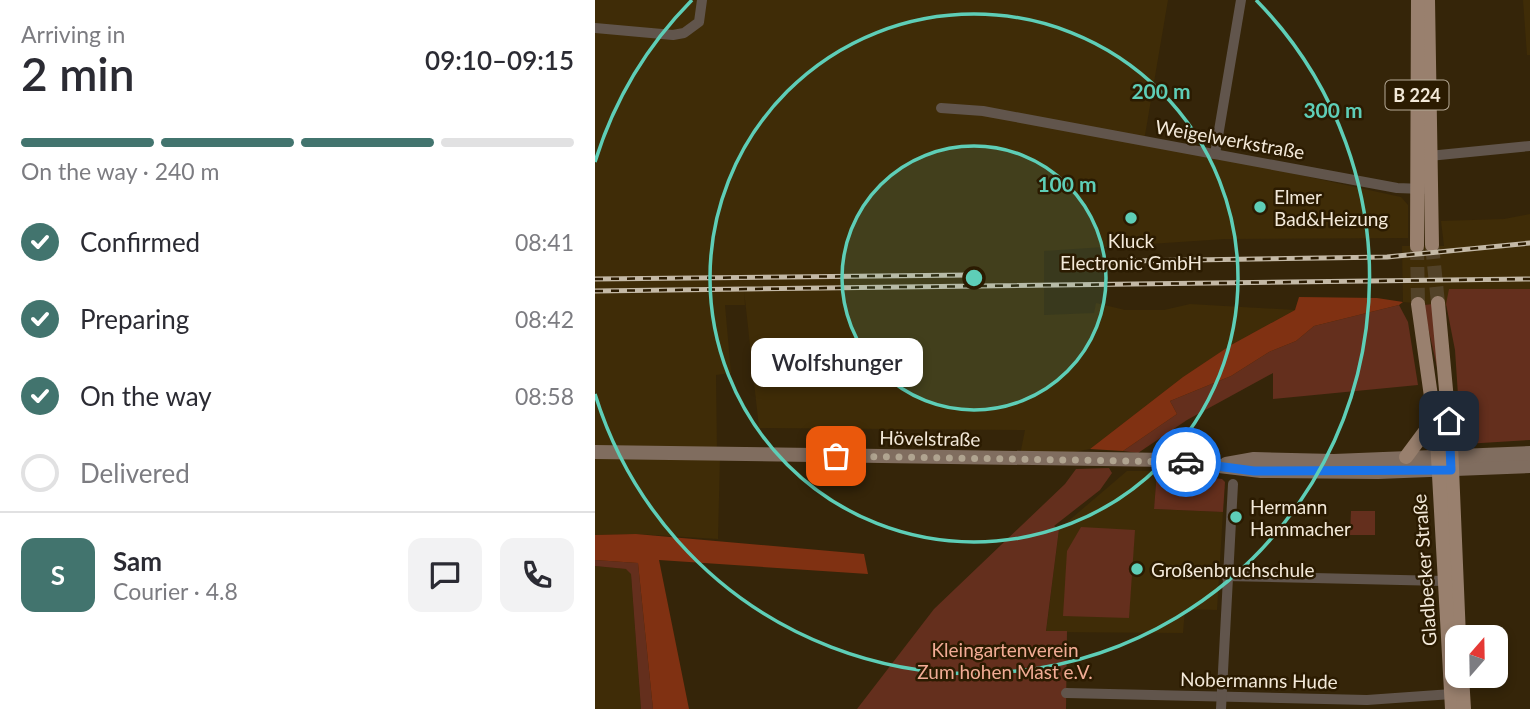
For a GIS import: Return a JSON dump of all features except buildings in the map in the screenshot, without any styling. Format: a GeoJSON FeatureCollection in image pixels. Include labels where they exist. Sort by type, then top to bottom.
{"type":"FeatureCollection","features":[{"type":"Feature","properties":{"kind":"main road","name":"B 224"},"geometry":{"type":"LineString","coordinates":[[1418,0],[1423,189],[1432,245]]}},
{"type":"Feature","properties":{"kind":"main road","name":"B 224"},"geometry":{"type":"LineString","coordinates":[[1417,246],[1429,156],[1428,0]]}},
{"type":"Feature","properties":{"kind":"main road","name":"Gladbecker Straße"},"geometry":{"type":"LineString","coordinates":[[1438,303],[1445,463],[1458,625]]}},
{"type":"Feature","properties":{"kind":"main road","name":"Gladbecker Straße"},"geometry":{"type":"LineString","coordinates":[[1418,304],[1434,418],[1445,463],[1444,581],[1452,701]]}},
{"type":"Feature","properties":{"kind":"main road"},"geometry":{"type":"LineString","coordinates":[[1406,457],[1434,418]]}},
{"type":"Feature","properties":{"kind":"main road","name":"Hövelstraße"},"geometry":{"type":"LineString","coordinates":[[595,452],[1158,460],[1222,465],[1254,471],[1445,463],[1530,453]]}},
{"type":"Feature","properties":{"kind":"main road","name":"Hövelstraße"},"geometry":{"type":"LineString","coordinates":[[1222,465],[1254,459],[1334,461],[1406,457],[1445,463],[1530,466]]}},
{"type":"Feature","properties":{"kind":"main road"},"geometry":{"type":"LineString","coordinates":[[1463,688],[1464,709]]}},
{"type":"Feature","properties":{"kind":"street"},"geometry":{"type":"LineString","coordinates":[[595,28],[673,35],[684,33],[699,22],[702,0]]}},
{"type":"Feature","properties":{"kind":"street"},"geometry":{"type":"LineString","coordinates":[[1215,154],[1241,0]]}},
{"type":"Feature","properties":{"kind":"street","name":"Weigelwerkstraße"},"geometry":{"type":"LineString","coordinates":[[941,108],[983,111],[1423,189]]}},
{"type":"Feature","properties":{"kind":"street"},"geometry":{"type":"LineString","coordinates":[[1429,156],[1530,146]]}},
{"type":"Feature","properties":{"kind":"street"},"geometry":{"type":"LineString","coordinates":[[1221,709],[1233,484]]}},
{"type":"Feature","properties":{"kind":"street"},"geometry":{"type":"LineString","coordinates":[[1226,576],[1444,581]]}},
{"type":"Feature","properties":{"kind":"street","name":"Nobermanns Hude"},"geometry":{"type":"LineString","coordinates":[[1066,694],[1452,701]]}},
{"type":"Feature","properties":{"kind":"shaded area"},"geometry":{"type":"Polygon","coordinates":[[[595,0],[1168,0],[1144,141],[1401,197],[1408,205],[1408,238],[1225,239],[1044,251],[1044,315],[1094,313],[1096,303],[1125,310],[1164,310],[1190,304],[1295,310],[1231,345],[1183,377],[1090,449],[1053,456],[1020,455],[1025,430],[759,428],[744,290],[745,305],[725,305],[731,373],[716,375],[717,453],[595,451],[595,0]]]}},
{"type":"Feature","properties":{"kind":"shaded area"},"geometry":{"type":"Polygon","coordinates":[[[1523,0],[1530,0],[1530,55],[1527,55],[1523,0]]]}},
{"type":"Feature","properties":{"kind":"shaded area"},"geometry":{"type":"Polygon","coordinates":[[[1530,214],[1530,314],[1403,302],[1402,246],[1444,246],[1441,221],[1504,219],[1530,214]]]}},
{"type":"Feature","properties":{"kind":"shaded area"},"geometry":{"type":"Polygon","coordinates":[[[1299,297],[1377,298],[1403,302],[1314,326],[1296,341],[1269,352],[1231,376],[1170,401],[1177,414],[1123,451],[1090,449],[1183,377],[1231,345],[1295,310],[1299,297]]]}},
{"type":"Feature","properties":{"kind":"shaded area"},"geometry":{"type":"Polygon","coordinates":[[[595,453],[720,456],[718,539],[636,534],[595,535],[595,453]]]}},
{"type":"Feature","properties":{"kind":"shaded area","name":"Großenbruchschule"},"geometry":{"type":"Polygon","coordinates":[[[1127,471],[1157,471],[1154,509],[1223,512],[1217,610],[1185,609],[1183,633],[1046,632],[1059,529],[1127,471]]]}},
{"type":"Feature","properties":{"kind":"shaded area"},"geometry":{"type":"Polygon","coordinates":[[[636,534],[864,554],[868,574],[659,560],[689,709],[653,709],[638,563],[595,560],[595,535],[636,534]]]}},
{"type":"Feature","properties":{"kind":"shaded area"},"geometry":{"type":"Polygon","coordinates":[[[595,566],[627,569],[631,574],[641,709],[595,709],[595,566]]]}},
{"type":"Feature","properties":{"kind":"green space"},"geometry":{"type":"Polygon","coordinates":[[[1449,289],[1530,289],[1530,440],[1465,444],[1461,440],[1455,350],[1446,304],[1449,289]]]}},
{"type":"Feature","properties":{"kind":"green space"},"geometry":{"type":"Polygon","coordinates":[[[1433,304],[1439,376],[1423,305],[1433,304]]]}},
{"type":"Feature","properties":{"kind":"green space"},"geometry":{"type":"Polygon","coordinates":[[[1399,305],[1408,322],[1418,385],[1273,399],[1273,373],[1187,420],[1138,453],[1123,451],[1177,414],[1170,401],[1231,376],[1269,352],[1296,341],[1314,326],[1399,305]]]}},
{"type":"Feature","properties":{"kind":"green space","name":"Kleingartenverein Zum hohen Mast e.V."},"geometry":{"type":"Polygon","coordinates":[[[1109,468],[1112,473],[1100,490],[1054,526],[1059,529],[1046,631],[1067,631],[1066,709],[857,709],[934,609],[1065,484],[1076,469],[1109,468]]]}},
{"type":"Feature","properties":{"kind":"green space"},"geometry":{"type":"Polygon","coordinates":[[[1157,471],[1222,479],[1225,482],[1223,512],[1154,509],[1157,471]]]}},
{"type":"Feature","properties":{"kind":"green space"},"geometry":{"type":"Polygon","coordinates":[[[1351,511],[1375,511],[1375,535],[1350,535],[1351,511]]]}},
{"type":"Feature","properties":{"kind":"green space"},"geometry":{"type":"Polygon","coordinates":[[[1081,527],[1135,530],[1129,618],[1063,616],[1067,551],[1081,527]]]}},
{"type":"Feature","properties":{"kind":"green space"},"geometry":{"type":"Polygon","coordinates":[[[595,560],[638,563],[653,709],[641,709],[631,574],[626,569],[595,566],[595,560]]]}},
{"type":"Feature","properties":{"kind":"tunnel"},"geometry":{"type":"LineString","coordinates":[[1432,245],[1438,303]]}},
{"type":"Feature","properties":{"kind":"tunnel"},"geometry":{"type":"LineString","coordinates":[[1417,246],[1418,304]]}},
{"type":"Feature","properties":{"kind":"railway"},"geometry":{"type":"LineString","coordinates":[[1071,267],[1126,261],[1387,257],[1530,243]]}},
{"type":"Feature","properties":{"kind":"railway"},"geometry":{"type":"LineString","coordinates":[[595,279],[970,275]]}},
{"type":"Feature","properties":{"kind":"railway"},"geometry":{"type":"LineString","coordinates":[[595,291],[1530,279]]}},
{"type":"Feature","properties":{"kind":"way so far"},"geometry":{"type":"LineString","coordinates":[[836,456],[1186,462]]}},
{"type":"Feature","properties":{"kind":"place","name":"Elmer Bad&Heizung"},"geometry":{"type":"Point","coordinates":[1260,207]}},
{"type":"Feature","properties":{"kind":"place","name":"Kluck Electronic GmbH"},"geometry":{"type":"Point","coordinates":[1131,218]}},
{"type":"Feature","properties":{"kind":"place","name":"Wolfshunger"},"geometry":{"type":"Point","coordinates":[836,456]}},
{"type":"Feature","properties":{"kind":"place","name":"Hermann Hammacher"},"geometry":{"type":"Point","coordinates":[1236,517]}},
{"type":"Feature","properties":{"kind":"place","name":"Großenbruchschule"},"geometry":{"type":"Point","coordinates":[1137,569]}},
{"type":"Feature","properties":{"kind":"route"},"geometry":{"type":"LineString","coordinates":[[1186,462],[1254,471],[1451,470],[1449,421]]}}]}
